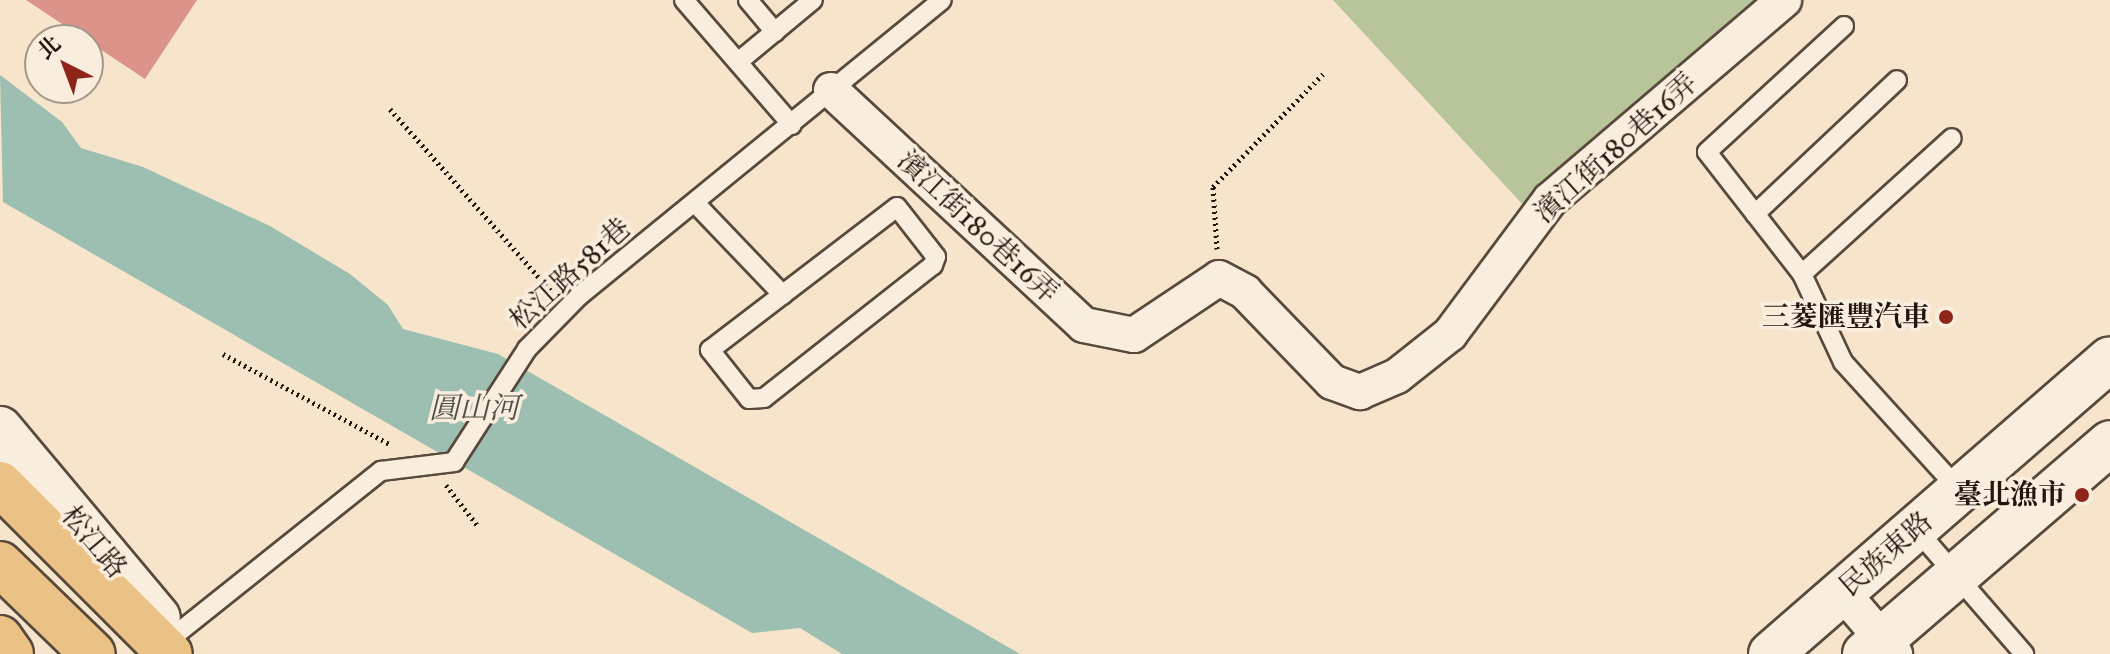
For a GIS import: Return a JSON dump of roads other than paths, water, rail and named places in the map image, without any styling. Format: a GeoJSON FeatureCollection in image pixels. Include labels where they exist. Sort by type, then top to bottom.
{"type":"FeatureCollection","features":[{"type":"Feature","properties":{"kind":"highway"},"geometry":{"type":"LineString","coordinates":[[0,484],[168,650]]}},
{"type":"Feature","properties":{"kind":"highway"},"geometry":{"type":"LineString","coordinates":[[0,496],[168,650]]}},
{"type":"Feature","properties":{"kind":"highway"},"geometry":{"type":"LineString","coordinates":[[0,564],[93,654]]}},
{"type":"Feature","properties":{"kind":"highway"},"geometry":{"type":"LineString","coordinates":[[0,584],[59,654]]}},
{"type":"Feature","properties":{"kind":"highway"},"geometry":{"type":"LineString","coordinates":[[0,638],[11,654]]}},
{"type":"Feature","properties":{"kind":"street","name":"濱江街180巷16弄"},"geometry":{"type":"LineString","coordinates":[[831,90],[1084,325],[1134,335],[1219,278],[1245,292],[1332,382],[1360,392],[1397,376],[1450,334],[1550,200],[1784,0]]}},
{"type":"Feature","properties":{"kind":"street","name":"民族東路"},"geometry":{"type":"LineString","coordinates":[[1771,654],[2110,359]]}},
{"type":"Feature","properties":{"kind":"street","name":"松江路"},"geometry":{"type":"LineString","coordinates":[[0,429],[168,650]]}},
{"type":"Feature","properties":{"kind":"street"},"geometry":{"type":"LineString","coordinates":[[1842,592],[1881,649],[1957,575],[2110,443]]}},
{"type":"Feature","properties":{"kind":"lane"},"geometry":{"type":"LineString","coordinates":[[684,0],[792,125]]}},
{"type":"Feature","properties":{"kind":"lane"},"geometry":{"type":"LineString","coordinates":[[748,0],[775,32]]}},
{"type":"Feature","properties":{"kind":"lane"},"geometry":{"type":"LineString","coordinates":[[738,62],[813,0]]}},
{"type":"Feature","properties":{"kind":"lane","name":"松江路581巷"},"geometry":{"type":"LineString","coordinates":[[168,650],[381,471],[454,462],[527,349],[567,309],[942,0]]}},
{"type":"Feature","properties":{"kind":"lane"},"geometry":{"type":"LineString","coordinates":[[1844,26],[1710,145],[1708,158],[1802,274],[1843,362],[1959,490]]}},
{"type":"Feature","properties":{"kind":"lane"},"geometry":{"type":"LineString","coordinates":[[1755,214],[1897,80]]}},
{"type":"Feature","properties":{"kind":"lane"},"geometry":{"type":"LineString","coordinates":[[1802,274],[1952,138]]}},
{"type":"Feature","properties":{"kind":"lane"},"geometry":{"type":"LineString","coordinates":[[695,203],[783,295]]}},
{"type":"Feature","properties":{"kind":"lane"},"geometry":{"type":"LineString","coordinates":[[897,207],[936,257],[927,272],[756,403],[710,350],[783,295],[897,207]]}},
{"type":"Feature","properties":{"kind":"lane"},"geometry":{"type":"LineString","coordinates":[[1915,528],[2024,654]]}},
{"type":"Feature","properties":{"kind":"water","name":"圓山河"},"geometry":{"type":"Polygon","coordinates":[[[0,75],[24,93],[24,104],[38,104],[62,122],[81,148],[143,167],[270,226],[350,274],[388,305],[403,329],[498,354],[1020,654],[842,654],[800,628],[752,633],[3,202],[0,75]]]}},
{"type":"Feature","properties":{"kind":"place","name":"三菱匯豐汽車"},"geometry":{"type":"Point","coordinates":[1946,317]}},
{"type":"Feature","properties":{"kind":"place","name":"臺北漁市"},"geometry":{"type":"Point","coordinates":[2082,495]}}]}
